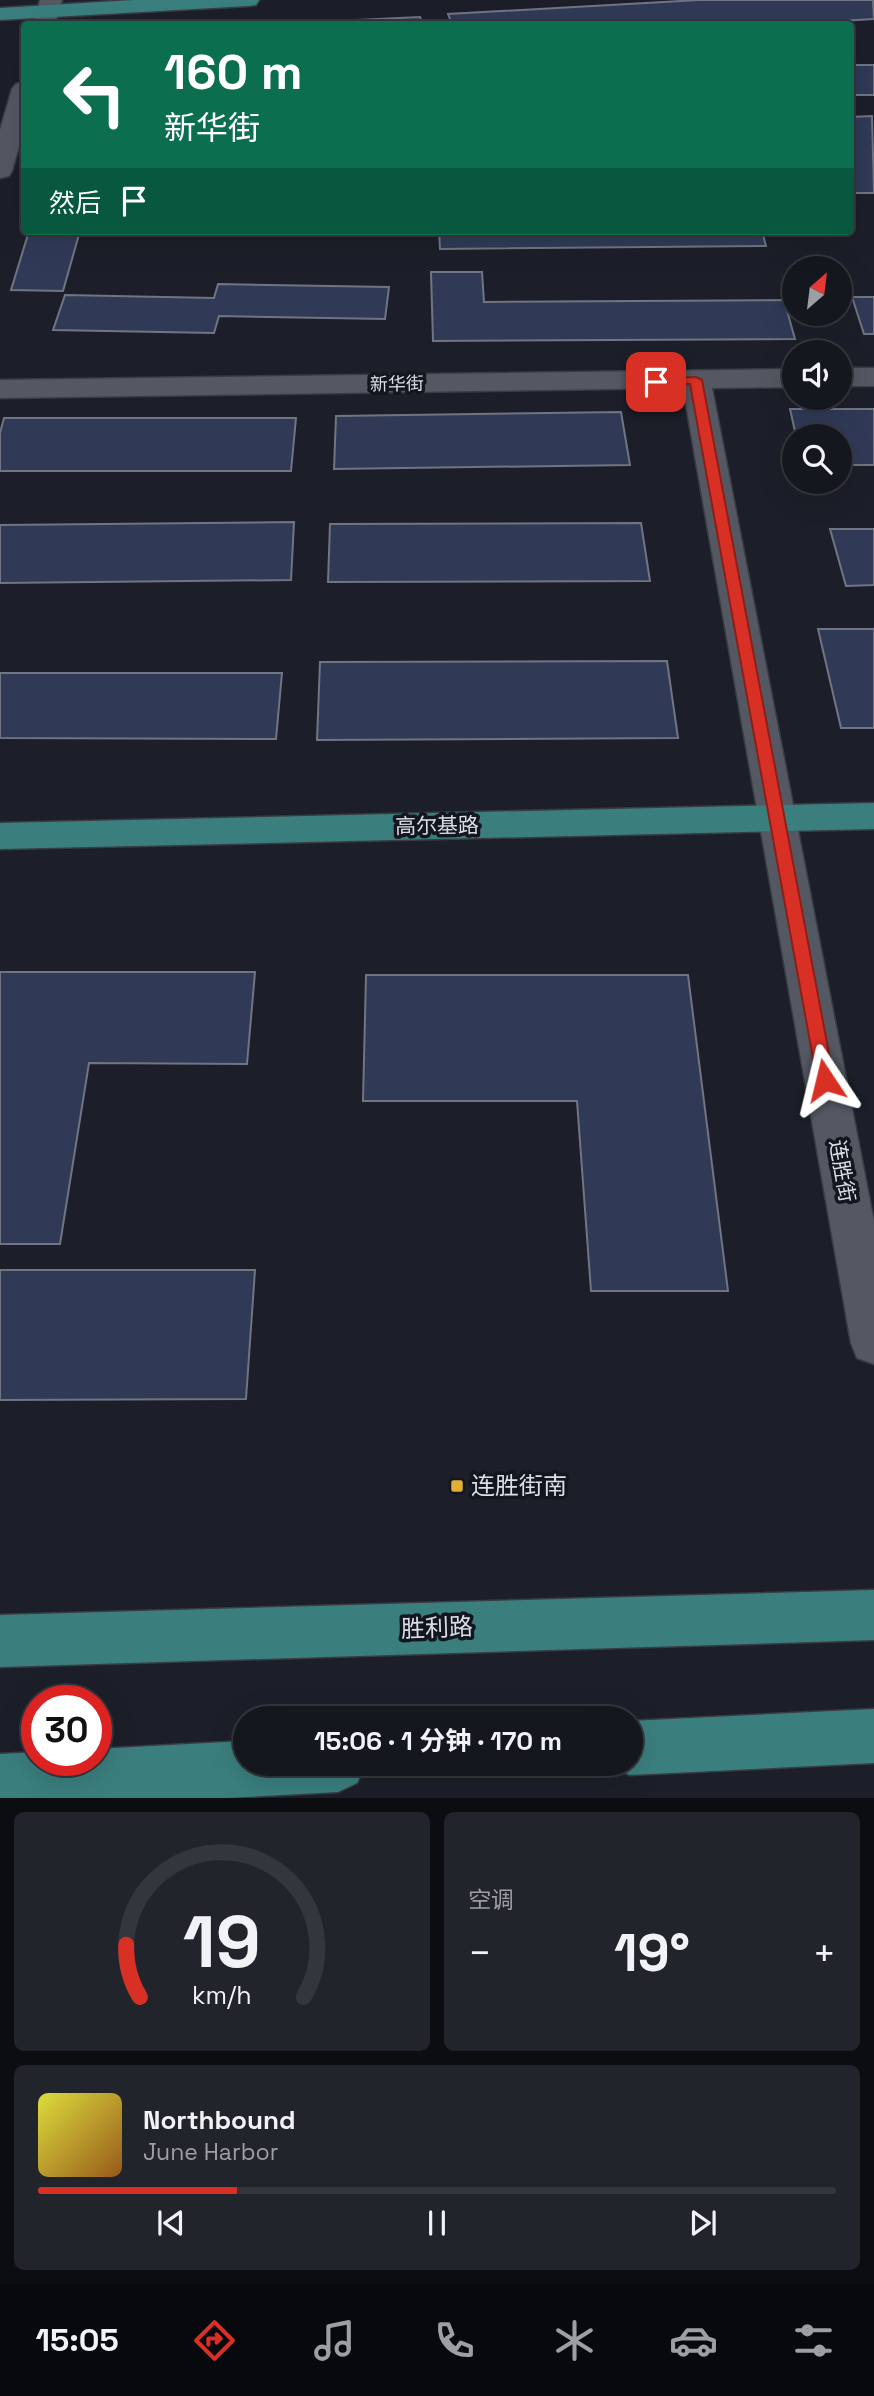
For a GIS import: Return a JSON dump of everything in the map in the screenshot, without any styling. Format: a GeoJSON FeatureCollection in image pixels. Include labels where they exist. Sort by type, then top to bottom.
{"type":"FeatureCollection","features":[{"type":"Feature","properties":{"kind":"main road"},"geometry":{"type":"LineString","coordinates":[[0,14],[248,0]]}},
{"type":"Feature","properties":{"kind":"main road","name":"高尔基路"},"geometry":{"type":"LineString","coordinates":[[0,836],[874,816]]}},
{"type":"Feature","properties":{"kind":"main road","name":"胜利路"},"geometry":{"type":"LineString","coordinates":[[0,1641],[874,1615]]}},
{"type":"Feature","properties":{"kind":"main road"},"geometry":{"type":"LineString","coordinates":[[643,1747],[874,1735]]}},
{"type":"Feature","properties":{"kind":"main road"},"geometry":{"type":"LineString","coordinates":[[0,1782],[233,1770]]}},
{"type":"Feature","properties":{"kind":"street"},"geometry":{"type":"LineString","coordinates":[[0,171],[21,99]]}},
{"type":"Feature","properties":{"kind":"street"},"geometry":{"type":"LineString","coordinates":[[852,377],[874,377]]}},
{"type":"Feature","properties":{"kind":"street","name":"新华街"},"geometry":{"type":"LineString","coordinates":[[0,389],[782,378]]}},
{"type":"Feature","properties":{"kind":"street","name":"连胜街"},"geometry":{"type":"LineString","coordinates":[[696,380],[874,1343]]}},
{"type":"Feature","properties":{"kind":"building"},"geometry":{"type":"Polygon","coordinates":[[[699,0],[873,0],[874,19],[451,21],[448,14],[699,0]]]}},
{"type":"Feature","properties":{"kind":"building"},"geometry":{"type":"Polygon","coordinates":[[[420,17],[422,21],[335,21],[420,17]]]}},
{"type":"Feature","properties":{"kind":"building"},"geometry":{"type":"Polygon","coordinates":[[[854,65],[874,65],[874,95],[854,95],[854,65]]]}},
{"type":"Feature","properties":{"kind":"building"},"geometry":{"type":"Polygon","coordinates":[[[872,116],[874,193],[854,193],[854,117],[872,116]]]}},
{"type":"Feature","properties":{"kind":"building"},"geometry":{"type":"Polygon","coordinates":[[[28,235],[79,235],[63,291],[11,290],[28,235]]]}},
{"type":"Feature","properties":{"kind":"building"},"geometry":{"type":"Polygon","coordinates":[[[439,235],[763,235],[766,246],[440,249],[439,235]]]}},
{"type":"Feature","properties":{"kind":"building"},"geometry":{"type":"Polygon","coordinates":[[[431,272],[482,272],[484,302],[782,300],[782,326],[791,326],[795,339],[433,341],[431,272]]]}},
{"type":"Feature","properties":{"kind":"building"},"geometry":{"type":"Polygon","coordinates":[[[218,284],[389,287],[385,319],[219,316],[214,333],[53,330],[65,295],[214,298],[218,284]]]}},
{"type":"Feature","properties":{"kind":"building"},"geometry":{"type":"Polygon","coordinates":[[[852,297],[874,297],[874,334],[864,334],[852,297]]]}},
{"type":"Feature","properties":{"kind":"building"},"geometry":{"type":"Polygon","coordinates":[[[874,409],[874,465],[852,465],[852,424],[793,424],[790,410],[874,409]]]}},
{"type":"Feature","properties":{"kind":"building"},"geometry":{"type":"Polygon","coordinates":[[[621,412],[630,465],[334,469],[336,416],[621,412]]]}},
{"type":"Feature","properties":{"kind":"building"},"geometry":{"type":"Polygon","coordinates":[[[4,418],[296,418],[291,471],[0,471],[0,433],[4,418]]]}},
{"type":"Feature","properties":{"kind":"building"},"geometry":{"type":"Polygon","coordinates":[[[294,522],[291,580],[0,583],[0,525],[294,522]]]}},
{"type":"Feature","properties":{"kind":"building"},"geometry":{"type":"Polygon","coordinates":[[[641,523],[650,581],[328,582],[330,524],[641,523]]]}},
{"type":"Feature","properties":{"kind":"building"},"geometry":{"type":"Polygon","coordinates":[[[830,529],[874,529],[874,585],[846,586],[830,529]]]}},
{"type":"Feature","properties":{"kind":"building"},"geometry":{"type":"Polygon","coordinates":[[[818,629],[874,629],[874,728],[841,728],[818,629]]]}},
{"type":"Feature","properties":{"kind":"building"},"geometry":{"type":"Polygon","coordinates":[[[667,661],[678,738],[317,740],[320,662],[667,661]]]}},
{"type":"Feature","properties":{"kind":"building"},"geometry":{"type":"Polygon","coordinates":[[[0,673],[282,673],[276,739],[0,738],[0,673]]]}},
{"type":"Feature","properties":{"kind":"building"},"geometry":{"type":"Polygon","coordinates":[[[0,972],[255,972],[247,1064],[89,1063],[60,1244],[0,1244],[0,972]]]}},
{"type":"Feature","properties":{"kind":"building"},"geometry":{"type":"Polygon","coordinates":[[[366,975],[688,975],[728,1291],[591,1291],[577,1101],[363,1101],[366,975]]]}},
{"type":"Feature","properties":{"kind":"building"},"geometry":{"type":"Polygon","coordinates":[[[0,1270],[255,1270],[246,1399],[0,1400],[0,1270]]]}},
{"type":"Feature","properties":{"kind":"place","name":"连胜街南"},"geometry":{"type":"Point","coordinates":[457,1486]}},
{"type":"Feature","properties":{"kind":"route"},"geometry":{"type":"LineString","coordinates":[[656,382],[696,380],[825,1080]]}}]}
